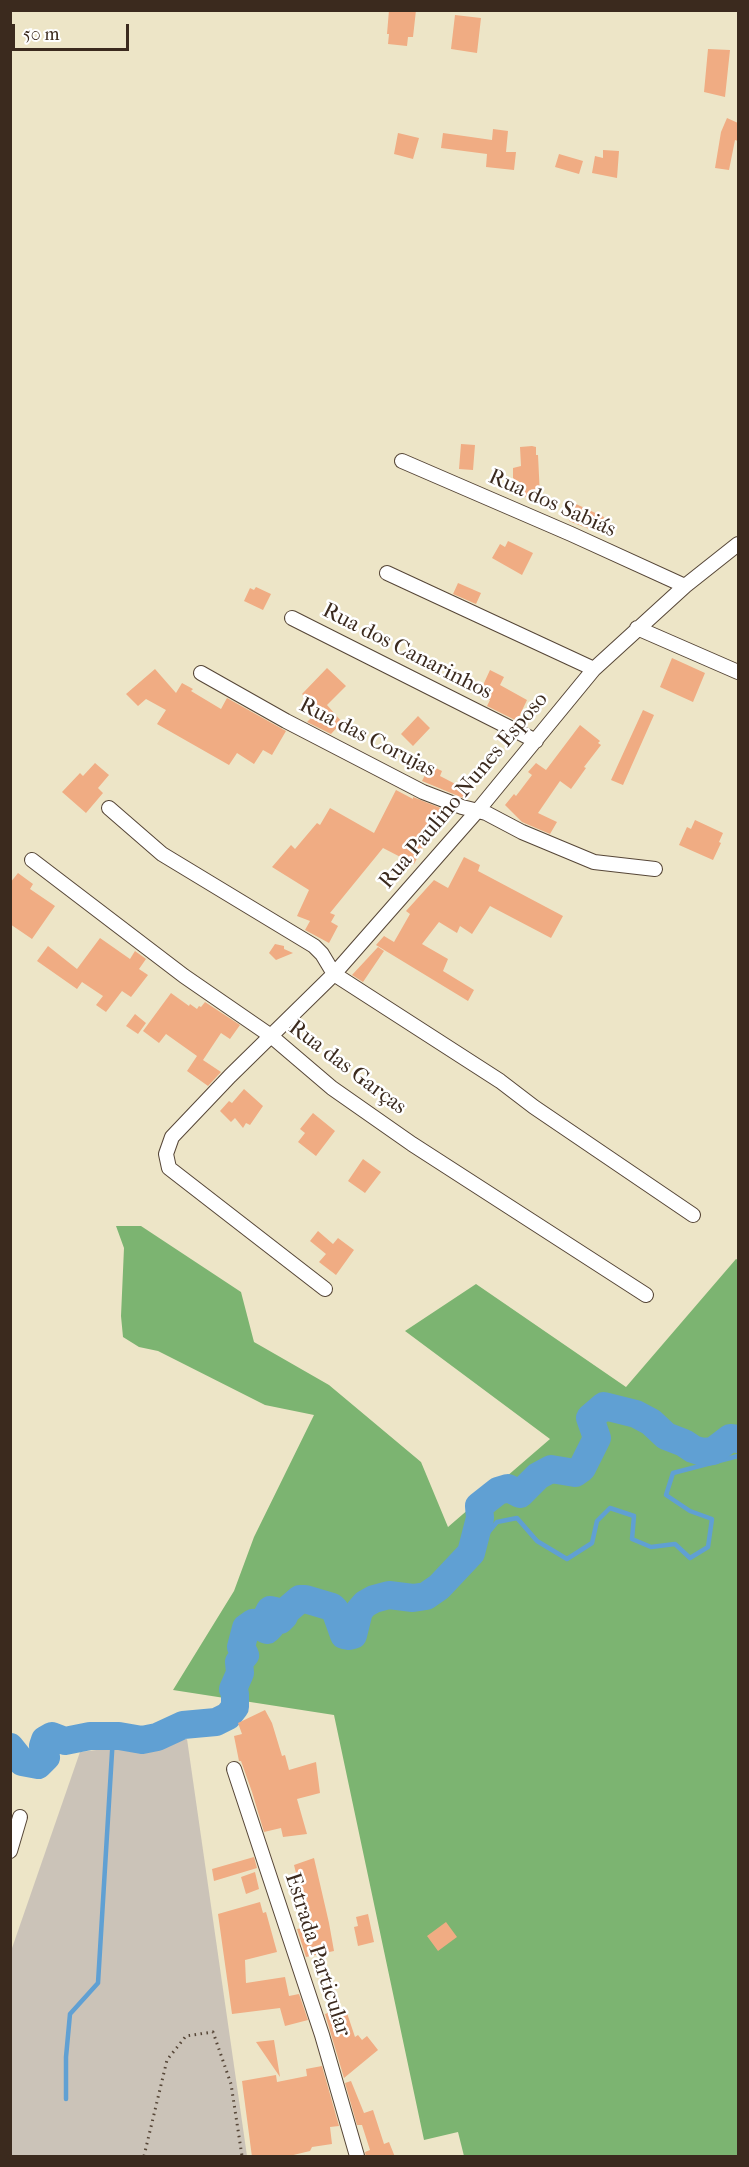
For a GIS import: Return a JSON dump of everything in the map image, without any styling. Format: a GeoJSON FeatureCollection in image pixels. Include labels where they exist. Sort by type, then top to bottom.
{"type":"FeatureCollection","features":[{"type":"Feature","properties":{"kind":"street","name":"Rua dos Sabiás"},"geometry":{"type":"LineString","coordinates":[[402,461],[685,586]]}},
{"type":"Feature","properties":{"kind":"street","name":"Rua Paulino Nunes Esposo"},"geometry":{"type":"LineString","coordinates":[[325,1289],[169,1168],[166,1154],[171,1137],[334,974],[478,810],[594,669],[685,586],[738,544]]}},
{"type":"Feature","properties":{"kind":"street"},"geometry":{"type":"LineString","coordinates":[[387,573],[594,669]]}},
{"type":"Feature","properties":{"kind":"street","name":"Rua dos Canarinhos"},"geometry":{"type":"LineString","coordinates":[[292,618],[536,741]]}},
{"type":"Feature","properties":{"kind":"street"},"geometry":{"type":"LineString","coordinates":[[637,628],[738,672]]}},
{"type":"Feature","properties":{"kind":"street","name":"Rua das Corujas"},"geometry":{"type":"LineString","coordinates":[[201,673],[286,721],[423,792],[462,807],[478,810],[522,832],[594,862],[655,869]]}},
{"type":"Feature","properties":{"kind":"street"},"geometry":{"type":"LineString","coordinates":[[110,808],[162,854],[314,946],[322,954],[334,974],[500,1081],[534,1107],[693,1215]]}},
{"type":"Feature","properties":{"kind":"street","name":"Rua das Garças"},"geometry":{"type":"LineString","coordinates":[[32,860],[184,976],[271,1036],[332,1088],[412,1144],[646,1295]]}},
{"type":"Feature","properties":{"kind":"street","name":"Estrada Particular"},"geometry":{"type":"LineString","coordinates":[[234,1769],[322,2035],[357,2157]]}},
{"type":"Feature","properties":{"kind":"street"},"geometry":{"type":"LineString","coordinates":[[10,1851],[20,1817]]}},
{"type":"Feature","properties":{"kind":"path"},"geometry":{"type":"LineString","coordinates":[[144,2157],[167,2060],[186,2036],[213,2032],[231,2084],[242,2157]]}},
{"type":"Feature","properties":{"kind":"shaded area"},"geometry":{"type":"Polygon","coordinates":[[[187,1739],[247,2156],[11,2156],[11,1951],[80,1752],[187,1739]]]}},
{"type":"Feature","properties":{"kind":"green space"},"geometry":{"type":"Polygon","coordinates":[[[116,1226],[141,1226],[241,1292],[254,1342],[329,1385],[421,1462],[448,1527],[550,1439],[405,1331],[476,1284],[626,1387],[736,1259],[738,1260],[738,2156],[464,2156],[458,2132],[424,2140],[334,1715],[173,1690],[234,1591],[254,1537],[314,1415],[265,1405],[158,1351],[139,1347],[123,1337],[121,1316],[124,1248],[116,1226]]]}},
{"type":"Feature","properties":{"kind":"building"},"geometry":{"type":"Polygon","coordinates":[[[389,10],[416,10],[413,37],[408,37],[407,46],[388,44],[389,10]]]}},
{"type":"Feature","properties":{"kind":"building"},"geometry":{"type":"Polygon","coordinates":[[[455,15],[481,18],[477,53],[451,49],[455,15]]]}},
{"type":"Feature","properties":{"kind":"building"},"geometry":{"type":"Polygon","coordinates":[[[708,49],[730,50],[725,97],[704,92],[708,49]]]}},
{"type":"Feature","properties":{"kind":"building"},"geometry":{"type":"Polygon","coordinates":[[[727,118],[738,123],[738,141],[735,140],[729,170],[715,168],[721,132],[727,118]]]}},
{"type":"Feature","properties":{"kind":"building"},"geometry":{"type":"Polygon","coordinates":[[[493,129],[508,131],[506,152],[516,152],[514,170],[486,167],[487,154],[441,148],[443,133],[492,140],[493,129]]]}},
{"type":"Feature","properties":{"kind":"building"},"geometry":{"type":"Polygon","coordinates":[[[398,133],[419,138],[413,159],[394,154],[398,133]]]}},
{"type":"Feature","properties":{"kind":"building"},"geometry":{"type":"Polygon","coordinates":[[[603,150],[619,151],[617,178],[592,173],[595,156],[603,158],[603,150]]]}},
{"type":"Feature","properties":{"kind":"building"},"geometry":{"type":"Polygon","coordinates":[[[559,154],[583,161],[579,174],[555,167],[559,154]]]}},
{"type":"Feature","properties":{"kind":"building"},"geometry":{"type":"Polygon","coordinates":[[[461,444],[475,445],[473,470],[459,469],[461,444]]]}},
{"type":"Feature","properties":{"kind":"building"},"geometry":{"type":"Polygon","coordinates":[[[520,447],[536,447],[536,455],[538,455],[540,496],[520,497],[519,481],[513,482],[513,468],[521,466],[520,447]]]}},
{"type":"Feature","properties":{"kind":"building"},"geometry":{"type":"Polygon","coordinates":[[[576,504],[604,517],[602,530],[590,527],[589,529],[569,521],[576,504]]]}},
{"type":"Feature","properties":{"kind":"building"},"geometry":{"type":"Polygon","coordinates":[[[508,541],[533,553],[522,575],[492,558],[500,544],[505,547],[508,541]]]}},
{"type":"Feature","properties":{"kind":"building"},"geometry":{"type":"Polygon","coordinates":[[[458,583],[481,593],[476,604],[453,594],[458,583]]]}},
{"type":"Feature","properties":{"kind":"building"},"geometry":{"type":"Polygon","coordinates":[[[256,587],[271,594],[263,610],[244,601],[250,588],[254,590],[256,587]]]}},
{"type":"Feature","properties":{"kind":"building"},"geometry":{"type":"Polygon","coordinates":[[[672,658],[705,673],[693,702],[660,687],[672,658]]]}},
{"type":"Feature","properties":{"kind":"building"},"geometry":{"type":"Polygon","coordinates":[[[327,668],[346,686],[327,705],[342,722],[331,734],[307,722],[319,710],[302,694],[327,668]]]}},
{"type":"Feature","properties":{"kind":"building"},"geometry":{"type":"Polygon","coordinates":[[[155,669],[176,693],[182,683],[221,709],[227,698],[286,731],[272,755],[263,750],[254,764],[237,753],[229,765],[157,724],[166,710],[146,699],[138,706],[126,694],[155,669]]]}},
{"type":"Feature","properties":{"kind":"building"},"geometry":{"type":"Polygon","coordinates":[[[490,670],[504,677],[500,685],[527,700],[517,721],[487,706],[490,700],[479,694],[490,670]]]}},
{"type":"Feature","properties":{"kind":"building"},"geometry":{"type":"Polygon","coordinates":[[[643,710],[654,715],[623,785],[611,780],[643,710]]]}},
{"type":"Feature","properties":{"kind":"building"},"geometry":{"type":"Polygon","coordinates":[[[418,716],[430,728],[413,746],[401,734],[418,716]]]}},
{"type":"Feature","properties":{"kind":"building"},"geometry":{"type":"Polygon","coordinates":[[[580,725],[600,741],[598,743],[601,745],[571,789],[560,781],[538,813],[557,822],[550,834],[522,822],[505,805],[514,794],[516,796],[532,775],[528,772],[536,763],[546,770],[580,725]]]}},
{"type":"Feature","properties":{"kind":"building"},"geometry":{"type":"Polygon","coordinates":[[[95,763],[109,775],[98,788],[103,793],[86,813],[62,792],[80,773],[83,776],[95,763]]]}},
{"type":"Feature","properties":{"kind":"building"},"geometry":{"type":"Polygon","coordinates":[[[430,765],[442,771],[440,776],[467,790],[463,798],[422,781],[430,765]]]}},
{"type":"Feature","properties":{"kind":"building"},"geometry":{"type":"Polygon","coordinates":[[[396,790],[413,799],[413,797],[443,809],[414,864],[383,848],[330,913],[335,915],[331,922],[338,926],[329,943],[305,930],[310,921],[297,916],[309,890],[272,867],[291,845],[295,849],[317,823],[320,825],[330,808],[374,833],[396,790]]]}},
{"type":"Feature","properties":{"kind":"building"},"geometry":{"type":"Polygon","coordinates":[[[695,820],[723,833],[713,860],[679,845],[687,827],[691,829],[695,820]]]}},
{"type":"Feature","properties":{"kind":"building"},"geometry":{"type":"Polygon","coordinates":[[[464,857],[480,865],[478,871],[563,916],[551,938],[490,906],[472,934],[460,926],[457,933],[439,922],[422,944],[448,959],[443,971],[474,990],[468,1001],[376,945],[384,936],[394,942],[410,914],[406,911],[434,880],[448,888],[464,857]]]}},
{"type":"Feature","properties":{"kind":"building"},"geometry":{"type":"Polygon","coordinates":[[[18,873],[33,884],[30,889],[55,906],[32,939],[10,924],[10,883],[18,873]]]}},
{"type":"Feature","properties":{"kind":"building"},"geometry":{"type":"Polygon","coordinates":[[[100,938],[130,959],[135,951],[146,959],[139,969],[148,975],[131,997],[122,991],[106,1012],[96,1005],[103,996],[82,982],[77,989],[37,961],[48,946],[77,969],[100,938]]]}},
{"type":"Feature","properties":{"kind":"building"},"geometry":{"type":"Polygon","coordinates":[[[275,944],[284,946],[284,949],[293,953],[276,960],[269,953],[275,944]]]}},
{"type":"Feature","properties":{"kind":"building"},"geometry":{"type":"Polygon","coordinates":[[[378,947],[384,951],[363,982],[352,975],[378,947]]]}},
{"type":"Feature","properties":{"kind":"building"},"geometry":{"type":"Polygon","coordinates":[[[171,993],[197,1009],[205,1002],[240,1025],[230,1039],[221,1033],[203,1060],[221,1072],[208,1086],[187,1071],[197,1056],[166,1034],[159,1043],[143,1031],[171,993]]]}},
{"type":"Feature","properties":{"kind":"building"},"geometry":{"type":"Polygon","coordinates":[[[135,1014],[146,1023],[138,1034],[126,1026],[135,1014]]]}},
{"type":"Feature","properties":{"kind":"building"},"geometry":{"type":"Polygon","coordinates":[[[244,1089],[263,1106],[250,1125],[246,1123],[243,1128],[235,1118],[231,1122],[220,1111],[229,1101],[232,1103],[244,1089]]]}},
{"type":"Feature","properties":{"kind":"building"},"geometry":{"type":"Polygon","coordinates":[[[313,1113],[335,1131],[316,1156],[298,1142],[305,1133],[300,1129],[313,1113]]]}},
{"type":"Feature","properties":{"kind":"building"},"geometry":{"type":"Polygon","coordinates":[[[363,1159],[381,1172],[365,1193],[348,1181],[363,1159]]]}},
{"type":"Feature","properties":{"kind":"building"},"geometry":{"type":"Polygon","coordinates":[[[318,1231],[333,1244],[338,1238],[354,1250],[336,1275],[319,1262],[326,1254],[310,1241],[318,1231]]]}},
{"type":"Feature","properties":{"kind":"building"},"geometry":{"type":"Polygon","coordinates":[[[265,1710],[272,1723],[282,1756],[285,1755],[289,1770],[316,1762],[320,1793],[297,1799],[307,1834],[283,1837],[281,1828],[264,1832],[252,1792],[241,1761],[239,1761],[234,1736],[242,1734],[238,1723],[265,1710]]]}},
{"type":"Feature","properties":{"kind":"building"},"geometry":{"type":"Polygon","coordinates":[[[254,1857],[257,1868],[214,1881],[212,1869],[254,1857]]]}},
{"type":"Feature","properties":{"kind":"building"},"geometry":{"type":"Polygon","coordinates":[[[314,1858],[334,1951],[306,1957],[297,1929],[308,1927],[294,1874],[296,1873],[294,1865],[314,1858]]]}},
{"type":"Feature","properties":{"kind":"building"},"geometry":{"type":"Polygon","coordinates":[[[255,1872],[259,1889],[246,1894],[241,1877],[255,1872]]]}},
{"type":"Feature","properties":{"kind":"building"},"geometry":{"type":"Polygon","coordinates":[[[260,1902],[263,1913],[266,1912],[277,1952],[245,1960],[246,1983],[285,1977],[289,1996],[299,1994],[308,2020],[285,2026],[280,2008],[232,2014],[218,1914],[260,1902]]]}},
{"type":"Feature","properties":{"kind":"building"},"geometry":{"type":"Polygon","coordinates":[[[368,1914],[374,1942],[358,1946],[354,1927],[358,1926],[356,1917],[368,1914]]]}},
{"type":"Feature","properties":{"kind":"building"},"geometry":{"type":"Polygon","coordinates":[[[446,1922],[457,1937],[438,1951],[427,1936],[446,1922]]]}},
{"type":"Feature","properties":{"kind":"building"},"geometry":{"type":"Polygon","coordinates":[[[345,2007],[355,2037],[358,2035],[362,2040],[367,2036],[378,2050],[344,2078],[325,2014],[345,2007]]]}},
{"type":"Feature","properties":{"kind":"building"},"geometry":{"type":"Polygon","coordinates":[[[274,2040],[280,2077],[256,2042],[274,2040]]]}},
{"type":"Feature","properties":{"kind":"building"},"geometry":{"type":"Polygon","coordinates":[[[322,2066],[339,2126],[330,2127],[332,2144],[312,2147],[310,2151],[285,2157],[252,2157],[242,2081],[276,2075],[277,2082],[307,2076],[306,2069],[322,2066]]]}},
{"type":"Feature","properties":{"kind":"building"},"geometry":{"type":"Polygon","coordinates":[[[351,2081],[364,2113],[373,2110],[384,2144],[389,2142],[395,2157],[366,2157],[365,2152],[370,2150],[362,2125],[357,2125],[345,2083],[351,2081]]]}},
{"type":"Feature","properties":{"kind":"waterway"},"geometry":{"type":"LineString","coordinates":[[10,1747],[22,1762],[38,1765],[46,1757],[43,1746],[45,1740],[52,1736],[65,1741],[90,1736],[119,1736],[142,1740],[157,1737],[183,1725],[216,1722],[228,1716],[235,1707],[233,1689],[240,1673],[239,1662],[245,1655],[241,1647],[246,1628],[253,1623],[267,1630],[270,1627],[267,1616],[270,1610],[275,1611],[280,1620],[286,1611],[300,1599],[305,1599],[332,1607],[344,1635],[349,1636],[353,1635],[359,1611],[374,1599],[389,1595],[413,1598],[426,1596],[439,1587],[471,1553],[480,1518],[479,1506],[498,1491],[508,1488],[520,1494],[538,1476],[551,1469],[575,1473],[582,1468],[597,1438],[590,1418],[604,1406],[636,1414],[651,1422],[666,1436],[702,1452],[713,1451],[730,1438],[738,1439]]}},
{"type":"Feature","properties":{"kind":"waterway"},"geometry":{"type":"LineString","coordinates":[[471,1553],[497,1522],[517,1518],[537,1541],[567,1559],[592,1543],[597,1521],[610,1508],[634,1516],[632,1539],[651,1547],[675,1544],[690,1558],[708,1547],[712,1519],[690,1511],[666,1495],[673,1473],[738,1456]]}},
{"type":"Feature","properties":{"kind":"waterway"},"geometry":{"type":"LineString","coordinates":[[66,2099],[66,2057],[70,2014],[98,1983],[113,1736]]}}]}
